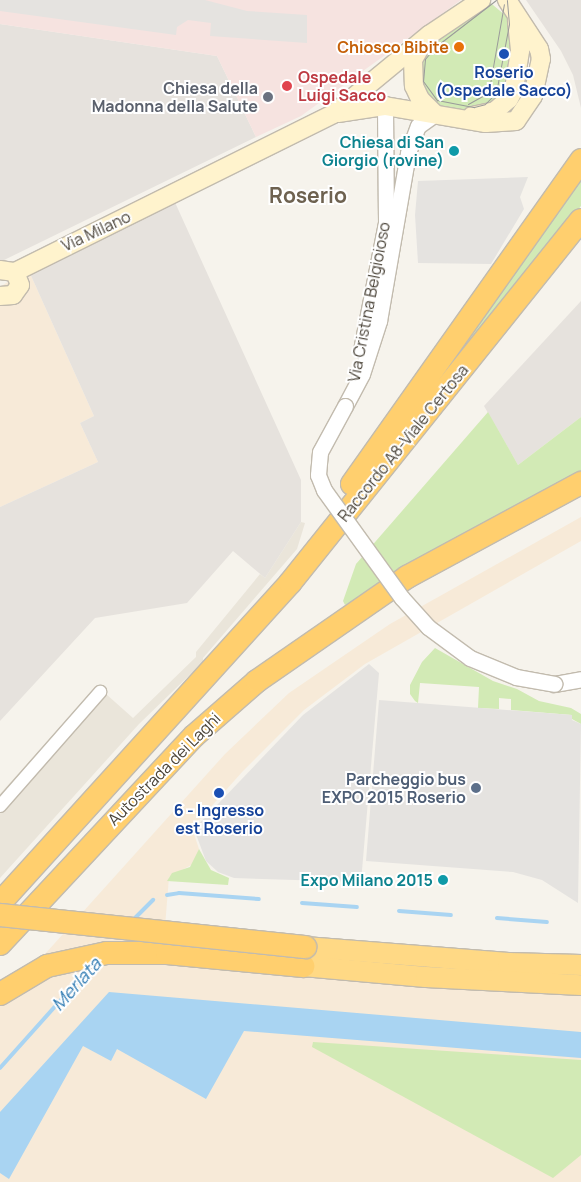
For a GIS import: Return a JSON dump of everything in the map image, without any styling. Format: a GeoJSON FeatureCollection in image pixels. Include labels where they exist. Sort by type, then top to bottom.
{"type":"FeatureCollection","features":[{"type":"Feature","properties":{"kind":"highway"},"geometry":{"type":"LineString","coordinates":[[220,661],[261,599],[357,478],[581,160]]}},
{"type":"Feature","properties":{"kind":"highway","name":"Raccordo A8-Viale Certosa"},"geometry":{"type":"LineString","coordinates":[[220,661],[326,540],[581,220]]}},
{"type":"Feature","properties":{"kind":"highway"},"geometry":{"type":"LineString","coordinates":[[350,617],[407,577],[581,483]]}},
{"type":"Feature","properties":{"kind":"highway"},"geometry":{"type":"LineString","coordinates":[[350,617],[413,588],[581,499]]}},
{"type":"Feature","properties":{"kind":"highway","name":"Autostrada dei Laghi"},"geometry":{"type":"LineString","coordinates":[[0,944],[194,736],[257,681],[350,617]]}},
{"type":"Feature","properties":{"kind":"highway","name":"Autostrada dei Laghi"},"geometry":{"type":"LineString","coordinates":[[0,904],[220,661]]}},
{"type":"Feature","properties":{"kind":"highway"},"geometry":{"type":"LineString","coordinates":[[0,915],[304,957],[435,978],[581,985]]}},
{"type":"Feature","properties":{"kind":"highway"},"geometry":{"type":"LineString","coordinates":[[0,994],[47,966],[107,953],[167,953],[581,965]]}},
{"type":"Feature","properties":{"kind":"main road"},"geometry":{"type":"LineString","coordinates":[[333,114],[400,62],[429,35],[481,0]]}},
{"type":"Feature","properties":{"kind":"main road"},"geometry":{"type":"LineString","coordinates":[[333,114],[385,106],[456,117],[488,114],[509,99],[520,50],[513,3]]}},
{"type":"Feature","properties":{"kind":"main road"},"geometry":{"type":"LineString","coordinates":[[429,35],[415,54],[412,77],[416,94],[435,114]]}},
{"type":"Feature","properties":{"kind":"main road"},"geometry":{"type":"LineString","coordinates":[[385,106],[387,82],[400,62]]}},
{"type":"Feature","properties":{"kind":"main road","name":"Via Milano"},"geometry":{"type":"LineString","coordinates":[[8,271],[178,192],[333,114]]}},
{"type":"Feature","properties":{"kind":"main road"},"geometry":{"type":"LineString","coordinates":[[0,296],[9,297],[17,292],[20,281],[8,271]]}},
{"type":"Feature","properties":{"kind":"street","name":"Via Cristina Belgioioso"},"geometry":{"type":"LineString","coordinates":[[345,406],[357,372],[382,249],[387,161],[385,106]]}},
{"type":"Feature","properties":{"kind":"street","name":"Via Cristina Belgioioso"},"geometry":{"type":"LineString","coordinates":[[435,114],[418,126],[412,138],[400,188],[395,238],[379,321],[362,374],[320,452],[318,475],[324,490],[402,598],[434,632],[470,658],[516,677],[581,688]]}},
{"type":"Feature","properties":{"kind":"street"},"geometry":{"type":"LineString","coordinates":[[387,161],[400,159],[412,138]]}},
{"type":"Feature","properties":{"kind":"street","name":"Via Cristina Belgioioso"},"geometry":{"type":"LineString","coordinates":[[554,684],[581,678]]}},
{"type":"Feature","properties":{"kind":"street"},"geometry":{"type":"LineString","coordinates":[[0,806],[100,692]]}},
{"type":"Feature","properties":{"kind":"shaded area","name":"Ospedale Luigi Sacco"},"geometry":{"type":"Polygon","coordinates":[[[0,0],[461,0],[301,116],[256,137],[217,56],[0,24],[0,0]]]}},
{"type":"Feature","properties":{"kind":"shaded area"},"geometry":{"type":"Polygon","coordinates":[[[0,0],[205,0],[247,11],[307,15],[307,43],[210,36],[211,23],[188,20],[177,27],[176,35],[0,11],[0,0]]]}},
{"type":"Feature","properties":{"kind":"shaded area"},"geometry":{"type":"Polygon","coordinates":[[[526,0],[581,0],[581,108],[573,75],[561,51],[526,0]]]}},
{"type":"Feature","properties":{"kind":"shaded area"},"geometry":{"type":"Polygon","coordinates":[[[0,24],[217,56],[256,137],[0,262],[0,24]]]}},
{"type":"Feature","properties":{"kind":"shaded area"},"geometry":{"type":"Polygon","coordinates":[[[528,177],[520,197],[524,209],[491,264],[418,263],[415,215],[418,181],[528,177]]]}},
{"type":"Feature","properties":{"kind":"shaded area"},"geometry":{"type":"Polygon","coordinates":[[[173,198],[301,480],[301,522],[265,578],[233,551],[187,603],[95,618],[0,721],[0,507],[98,462],[80,423],[94,416],[28,269],[173,198]]]}},
{"type":"Feature","properties":{"kind":"shaded area"},"geometry":{"type":"Polygon","coordinates":[[[28,269],[94,416],[80,423],[98,462],[0,507],[0,287],[28,269]]]}},
{"type":"Feature","properties":{"kind":"shaded area"},"geometry":{"type":"Polygon","coordinates":[[[581,301],[581,417],[518,465],[484,406],[581,301]]]}},
{"type":"Feature","properties":{"kind":"shaded area"},"geometry":{"type":"Polygon","coordinates":[[[581,517],[581,541],[365,664],[304,710],[243,771],[192,828],[199,849],[195,863],[169,877],[164,939],[581,971],[581,1182],[0,1182],[0,1004],[225,754],[289,693],[390,624],[581,517]]]}},
{"type":"Feature","properties":{"kind":"shaded area"},"geometry":{"type":"Polygon","coordinates":[[[301,522],[305,523],[297,549],[203,658],[203,662],[139,724],[0,878],[0,794],[97,686],[133,718],[196,657],[196,652],[260,574],[265,578],[301,522]]]}},
{"type":"Feature","properties":{"kind":"shaded area"},"geometry":{"type":"Polygon","coordinates":[[[369,664],[379,673],[361,882],[234,878],[218,872],[206,861],[194,829],[303,715],[369,664]]]}},
{"type":"Feature","properties":{"kind":"shaded area","name":"Parcheggio bus EXPO 2015 Roserio"},"geometry":{"type":"Polygon","coordinates":[[[379,700],[572,715],[572,720],[581,724],[578,903],[542,880],[513,872],[366,861],[379,700]]]}},
{"type":"Feature","properties":{"kind":"green space"},"geometry":{"type":"Polygon","coordinates":[[[487,0],[511,20],[515,34],[503,92],[496,100],[476,112],[438,106],[426,98],[417,64],[425,48],[487,0]]]}},
{"type":"Feature","properties":{"kind":"green space"},"geometry":{"type":"Polygon","coordinates":[[[581,170],[581,206],[403,430],[581,170]]]}},
{"type":"Feature","properties":{"kind":"green space"},"geometry":{"type":"Polygon","coordinates":[[[488,412],[518,465],[581,417],[581,475],[345,605],[343,601],[356,564],[488,412]]]}},
{"type":"Feature","properties":{"kind":"green space"},"geometry":{"type":"Polygon","coordinates":[[[435,648],[493,681],[517,689],[539,701],[571,708],[581,714],[581,724],[572,719],[572,715],[511,710],[511,699],[499,698],[499,709],[478,708],[479,687],[420,683],[418,703],[410,694],[410,685],[422,662],[435,648]]]}},
{"type":"Feature","properties":{"kind":"green space"},"geometry":{"type":"Polygon","coordinates":[[[199,849],[211,870],[229,878],[228,885],[167,881],[172,873],[190,867],[199,849]]]}},
{"type":"Feature","properties":{"kind":"green space"},"geometry":{"type":"Polygon","coordinates":[[[313,1042],[581,1060],[581,1155],[553,1178],[312,1047],[313,1042]]]}},
{"type":"Feature","properties":{"kind":"water"},"geometry":{"type":"Polygon","coordinates":[[[109,992],[581,1032],[581,1058],[244,1031],[206,1099],[117,1049],[111,1061],[83,1046],[9,1179],[0,1173],[0,1112],[109,992]]]}},
{"type":"Feature","properties":{"kind":"waterway","name":"Merlata"},"geometry":{"type":"LineString","coordinates":[[167,895],[179,893],[259,899]]}},
{"type":"Feature","properties":{"kind":"waterway","name":"Merlata"},"geometry":{"type":"LineString","coordinates":[[132,921],[153,900]]}},
{"type":"Feature","properties":{"kind":"waterway","name":"Merlata"},"geometry":{"type":"LineString","coordinates":[[302,903],[357,907]]}},
{"type":"Feature","properties":{"kind":"waterway","name":"Merlata"},"geometry":{"type":"LineString","coordinates":[[399,911],[451,915]]}},
{"type":"Feature","properties":{"kind":"waterway","name":"Merlata"},"geometry":{"type":"LineString","coordinates":[[497,918],[547,922]]}},
{"type":"Feature","properties":{"kind":"waterway","name":"Merlata"},"geometry":{"type":"LineString","coordinates":[[0,1068],[92,965]]}},
{"type":"Feature","properties":{"kind":"tram line"},"geometry":{"type":"LineString","coordinates":[[496,0],[435,47],[425,59],[423,81],[437,100],[474,107],[485,104],[496,93],[509,24],[507,0]]}},
{"type":"Feature","properties":{"kind":"tram line"},"geometry":{"type":"LineString","coordinates":[[468,104],[484,95],[490,84],[504,4]]}},
{"type":"Feature","properties":{"kind":"place","name":"Chiosco Bibite"},"geometry":{"type":"Point","coordinates":[459,47]}},
{"type":"Feature","properties":{"kind":"place","name":"Roserio (Ospedale Sacco)"},"geometry":{"type":"Point","coordinates":[504,54]}},
{"type":"Feature","properties":{"kind":"place","name":"Ospedale Luigi Sacco"},"geometry":{"type":"Point","coordinates":[287,86]}},
{"type":"Feature","properties":{"kind":"place","name":"Chiesa della Madonna della Salute"},"geometry":{"type":"Point","coordinates":[268,97]}},
{"type":"Feature","properties":{"kind":"place","name":"Chiesa di San Giorgio (rovine)"},"geometry":{"type":"Point","coordinates":[454,151]}},
{"type":"Feature","properties":{"kind":"place","name":"Parcheggio bus EXPO 2015 Roserio"},"geometry":{"type":"Point","coordinates":[476,788]}},
{"type":"Feature","properties":{"kind":"place","name":"6 - Ingresso est Roserio"},"geometry":{"type":"Point","coordinates":[219,793]}},
{"type":"Feature","properties":{"kind":"place","name":"Expo Milano 2015"},"geometry":{"type":"Point","coordinates":[443,880]}},
{"type":"Feature","properties":{"kind":"district","name":"Roserio"},"geometry":{"type":"Point","coordinates":[308,195]}}]}
